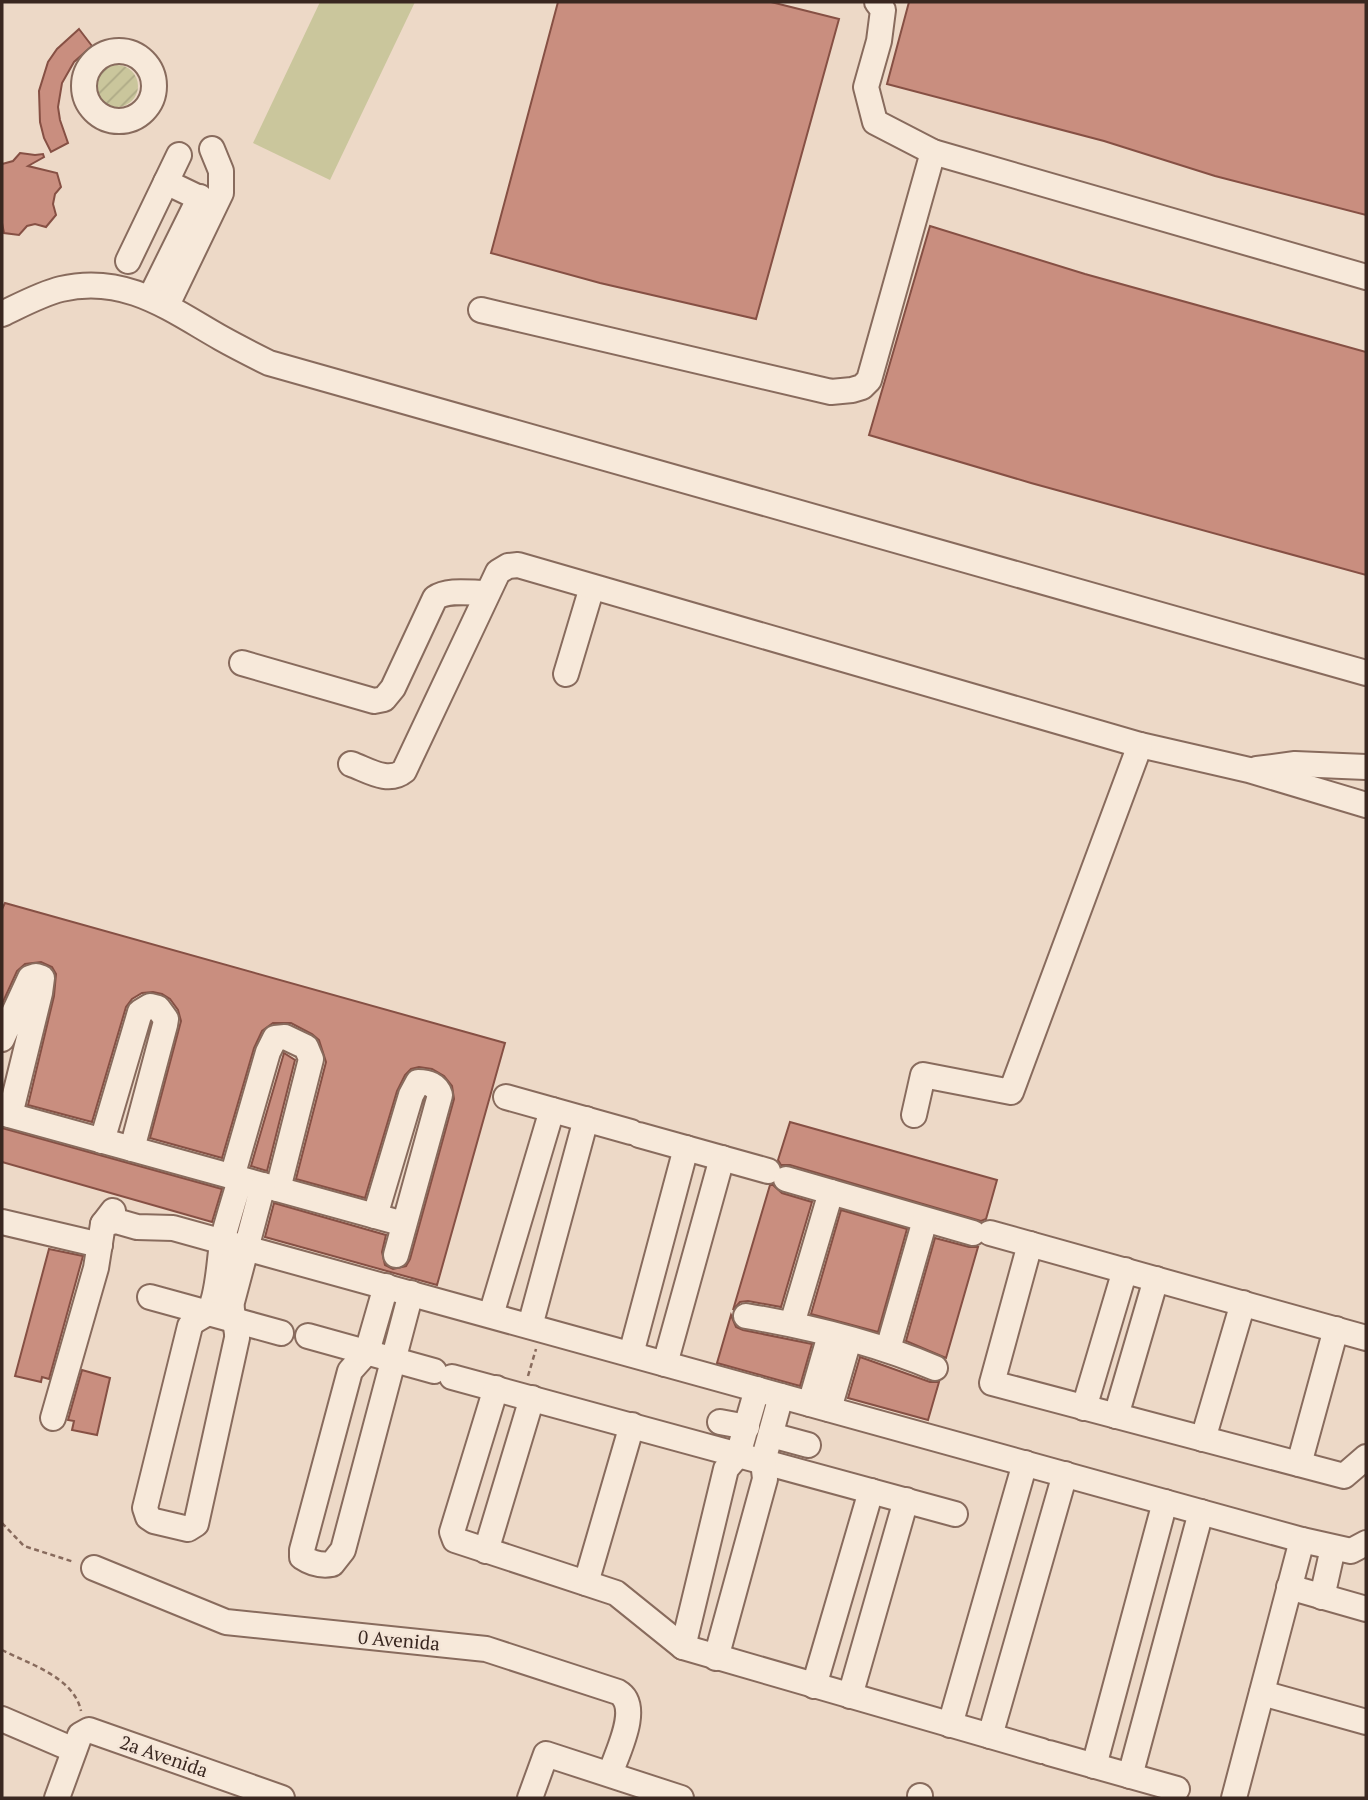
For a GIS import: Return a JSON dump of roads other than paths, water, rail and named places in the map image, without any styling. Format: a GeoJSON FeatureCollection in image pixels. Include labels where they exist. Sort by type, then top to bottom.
{"type":"FeatureCollection","features":[{"type":"Feature","properties":{"kind":"street"},"geometry":{"type":"LineString","coordinates":[[877,2],[883,10],[879,41],[866,87],[875,122],[933,152],[1366,277]]}},
{"type":"Feature","properties":{"kind":"street"},"geometry":{"type":"LineString","coordinates":[[158,301],[207,201],[221,193],[222,178],[212,149]]}},
{"type":"Feature","properties":{"kind":"street"},"geometry":{"type":"LineString","coordinates":[[481,310],[831,392],[862,387],[869,380],[933,152]]}},
{"type":"Feature","properties":{"kind":"street"},"geometry":{"type":"LineString","coordinates":[[128,261],[179,155]]}},
{"type":"Feature","properties":{"kind":"street"},"geometry":{"type":"LineString","coordinates":[[166,182],[207,201]]}},
{"type":"Feature","properties":{"kind":"street"},"geometry":{"type":"LineString","coordinates":[[2,314],[47,293],[71,288],[117,288],[158,301],[269,363],[1366,673]]}},
{"type":"Feature","properties":{"kind":"street"},"geometry":{"type":"LineString","coordinates":[[351,764],[387,778],[404,771],[486,593],[498,572],[508,566],[518,565],[1140,745],[1249,770],[1366,805]]}},
{"type":"Feature","properties":{"kind":"street"},"geometry":{"type":"LineString","coordinates":[[566,674],[592,587]]}},
{"type":"Feature","properties":{"kind":"street"},"geometry":{"type":"LineString","coordinates":[[242,663],[373,701],[384,699],[393,688],[435,598],[449,593],[486,593]]}},
{"type":"Feature","properties":{"kind":"street"},"geometry":{"type":"LineString","coordinates":[[914,1115],[923,1075],[951,1092],[1011,1092],[1140,745]]}},
{"type":"Feature","properties":{"kind":"street"},"geometry":{"type":"LineString","coordinates":[[1249,770],[1295,764],[1366,767]]}},
{"type":"Feature","properties":{"kind":"street"},"geometry":{"type":"LineString","coordinates":[[2,1039],[30,978],[42,978],[6,1114],[404,1224]]}},
{"type":"Feature","properties":{"kind":"street"},"geometry":{"type":"LineString","coordinates":[[102,1141],[136,1022],[144,1008],[158,1008],[166,1019],[166,1026],[132,1149]]}},
{"type":"Feature","properties":{"kind":"street"},"geometry":{"type":"LineString","coordinates":[[235,1244],[231,1312],[237,1338],[196,1524],[188,1529],[154,1521],[148,1517],[145,1508],[194,1320],[206,1313],[218,1279],[235,1244],[253,1183],[311,1059],[306,1047],[285,1037],[275,1038],[268,1052],[253,1183]]}},
{"type":"Feature","properties":{"kind":"street"},"geometry":{"type":"LineString","coordinates":[[375,1216],[411,1095],[418,1082],[425,1082],[439,1090],[440,1095],[396,1255]]}},
{"type":"Feature","properties":{"kind":"street"},"geometry":{"type":"LineString","coordinates":[[506,1097],[722,1158],[925,1220],[1030,1244],[1366,1338]]}},
{"type":"Feature","properties":{"kind":"street"},"geometry":{"type":"LineString","coordinates":[[491,1315],[552,1110]]}},
{"type":"Feature","properties":{"kind":"street"},"geometry":{"type":"LineString","coordinates":[[536,1328],[544,1274],[586,1119]]}},
{"type":"Feature","properties":{"kind":"street"},"geometry":{"type":"LineString","coordinates":[[631,1354],[686,1148]]}},
{"type":"Feature","properties":{"kind":"street"},"geometry":{"type":"LineString","coordinates":[[665,1363],[722,1158]]}},
{"type":"Feature","properties":{"kind":"street"},"geometry":{"type":"LineString","coordinates":[[792,1324],[831,1192]]}},
{"type":"Feature","properties":{"kind":"street"},"geometry":{"type":"LineString","coordinates":[[888,1349],[925,1220]]}},
{"type":"Feature","properties":{"kind":"street"},"geometry":{"type":"LineString","coordinates":[[53,1418],[93,1277],[101,1235],[116,1221],[136,1227],[173,1228],[235,1244],[1302,1540],[1351,1551],[1366,1543]]}},
{"type":"Feature","properties":{"kind":"street"},"geometry":{"type":"LineString","coordinates":[[2,1222],[101,1235]]}},
{"type":"Feature","properties":{"kind":"street"},"geometry":{"type":"LineString","coordinates":[[1030,1244],[992,1383],[1343,1476],[1366,1457]]}},
{"type":"Feature","properties":{"kind":"street"},"geometry":{"type":"LineString","coordinates":[[506,1264],[544,1274]]}},
{"type":"Feature","properties":{"kind":"street"},"geometry":{"type":"LineString","coordinates":[[1084,1408],[1125,1270]]}},
{"type":"Feature","properties":{"kind":"street"},"geometry":{"type":"LineString","coordinates":[[1116,1416],[1156,1279]]}},
{"type":"Feature","properties":{"kind":"street"},"geometry":{"type":"LineString","coordinates":[[386,1286],[367,1352],[350,1371],[302,1550],[302,1557],[309,1562],[332,1564],[343,1550],[411,1293]]}},
{"type":"Feature","properties":{"kind":"street"},"geometry":{"type":"LineString","coordinates":[[150,1297],[281,1334]]}},
{"type":"Feature","properties":{"kind":"street"},"geometry":{"type":"LineString","coordinates":[[645,1302],[679,1312]]}},
{"type":"Feature","properties":{"kind":"street"},"geometry":{"type":"LineString","coordinates":[[1202,1439],[1243,1303]]}},
{"type":"Feature","properties":{"kind":"street"},"geometry":{"type":"LineString","coordinates":[[746,1316],[792,1324],[888,1349],[935,1368]]}},
{"type":"Feature","properties":{"kind":"street"},"geometry":{"type":"LineString","coordinates":[[1299,1464],[1336,1329]]}},
{"type":"Feature","properties":{"kind":"street"},"geometry":{"type":"LineString","coordinates":[[308,1336],[955,1514]]}},
{"type":"Feature","properties":{"kind":"street"},"geometry":{"type":"LineString","coordinates":[[819,1406],[839,1337]]}},
{"type":"Feature","properties":{"kind":"street"},"geometry":{"type":"LineString","coordinates":[[496,1388],[452,1532],[455,1540],[616,1593],[682,1647],[1177,1789]]}},
{"type":"Feature","properties":{"kind":"street"},"geometry":{"type":"LineString","coordinates":[[682,1647],[726,1469],[738,1454],[757,1389]]}},
{"type":"Feature","properties":{"kind":"street"},"geometry":{"type":"LineString","coordinates":[[486,1551],[527,1396]]}},
{"type":"Feature","properties":{"kind":"street"},"geometry":{"type":"LineString","coordinates":[[716,1658],[765,1479],[763,1461],[781,1396]]}},
{"type":"Feature","properties":{"kind":"street"},"geometry":{"type":"LineString","coordinates":[[720,1422],[747,1427]]}},
{"type":"Feature","properties":{"kind":"street"},"geometry":{"type":"LineString","coordinates":[[586,1583],[632,1425]]}},
{"type":"Feature","properties":{"kind":"street"},"geometry":{"type":"LineString","coordinates":[[771,1435],[808,1444]]}},
{"type":"Feature","properties":{"kind":"street"},"geometry":{"type":"LineString","coordinates":[[950,1725],[1025,1463]]}},
{"type":"Feature","properties":{"kind":"street"},"geometry":{"type":"LineString","coordinates":[[990,1736],[1065,1475]]}},
{"type":"Feature","properties":{"kind":"street"},"geometry":{"type":"LineString","coordinates":[[814,1686],[871,1491]]}},
{"type":"Feature","properties":{"kind":"street"},"geometry":{"type":"LineString","coordinates":[[850,1696],[906,1500]]}},
{"type":"Feature","properties":{"kind":"street"},"geometry":{"type":"LineString","coordinates":[[1094,1766],[1166,1502]]}},
{"type":"Feature","properties":{"kind":"street"},"geometry":{"type":"LineString","coordinates":[[1130,1776],[1202,1512]]}},
{"type":"Feature","properties":{"kind":"street"},"geometry":{"type":"LineString","coordinates":[[1006,1529],[1046,1541]]}},
{"type":"Feature","properties":{"kind":"street"},"geometry":{"type":"LineString","coordinates":[[1238,1797],[1302,1540]]}},
{"type":"Feature","properties":{"kind":"street"},"geometry":{"type":"LineString","coordinates":[[1322,1597],[1334,1548]]}},
{"type":"Feature","properties":{"kind":"street","name":"0 Avenida"},"geometry":{"type":"LineString","coordinates":[[94,1568],[226,1622],[486,1648],[618,1692],[626,1699],[629,1714],[610,1774]]}},
{"type":"Feature","properties":{"kind":"street"},"geometry":{"type":"LineString","coordinates":[[1147,1570],[1184,1580]]}},
{"type":"Feature","properties":{"kind":"street"},"geometry":{"type":"LineString","coordinates":[[1289,1587],[1366,1609]]}},
{"type":"Feature","properties":{"kind":"street"},"geometry":{"type":"LineString","coordinates":[[1262,1693],[1366,1722]]}},
{"type":"Feature","properties":{"kind":"street","name":"2a Avenida"},"geometry":{"type":"LineString","coordinates":[[2,1719],[79,1740],[91,1731],[282,1798]]}},
{"type":"Feature","properties":{"kind":"street"},"geometry":{"type":"LineString","coordinates":[[57,1798],[79,1740]]}},
{"type":"Feature","properties":{"kind":"street"},"geometry":{"type":"LineString","coordinates":[[530,1798],[546,1754],[681,1798]]}}]}
